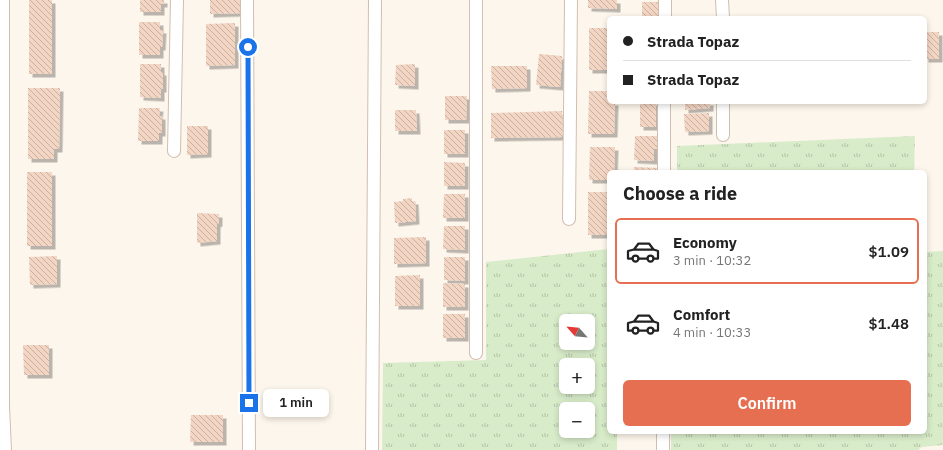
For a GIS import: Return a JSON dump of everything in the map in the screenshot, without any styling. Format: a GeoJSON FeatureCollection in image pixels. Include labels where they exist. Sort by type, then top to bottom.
{"type":"FeatureCollection","features":[{"type":"Feature","properties":{"kind":"street"},"geometry":{"type":"LineString","coordinates":[[3,0],[3,406],[5,450]]}},
{"type":"Feature","properties":{"kind":"street"},"geometry":{"type":"LineString","coordinates":[[174,151],[177,0]]}},
{"type":"Feature","properties":{"kind":"street"},"geometry":{"type":"LineString","coordinates":[[247,0],[249,450]]}},
{"type":"Feature","properties":{"kind":"street"},"geometry":{"type":"LineString","coordinates":[[372,450],[375,0]]}},
{"type":"Feature","properties":{"kind":"street"},"geometry":{"type":"LineString","coordinates":[[476,0],[476,353]]}},
{"type":"Feature","properties":{"kind":"street"},"geometry":{"type":"LineString","coordinates":[[569,219],[571,0]]}},
{"type":"Feature","properties":{"kind":"street"},"geometry":{"type":"LineString","coordinates":[[665,0],[665,16]]}},
{"type":"Feature","properties":{"kind":"street"},"geometry":{"type":"LineString","coordinates":[[722,0],[722,16]]}},
{"type":"Feature","properties":{"kind":"street"},"geometry":{"type":"LineString","coordinates":[[664,104],[664,170]]}},
{"type":"Feature","properties":{"kind":"street"},"geometry":{"type":"LineString","coordinates":[[723,104],[723,135]]}},
{"type":"Feature","properties":{"kind":"street"},"geometry":{"type":"LineString","coordinates":[[663,434],[663,450]]}},
{"type":"Feature","properties":{"kind":"green space"},"geometry":{"type":"Polygon","coordinates":[[[915,136],[914,170],[677,170],[677,146],[915,136]]]}},
{"type":"Feature","properties":{"kind":"green space"},"geometry":{"type":"Polygon","coordinates":[[[607,249],[607,434],[617,434],[617,450],[382,450],[383,363],[486,360],[486,262],[607,249]]]}},
{"type":"Feature","properties":{"kind":"green space"},"geometry":{"type":"Polygon","coordinates":[[[943,251],[943,445],[922,447],[918,450],[671,450],[671,434],[927,434],[927,252],[943,251]]]}},
{"type":"Feature","properties":{"kind":"building"},"geometry":{"type":"Polygon","coordinates":[[[29,0],[52,0],[52,74],[29,74],[29,0]]]}},
{"type":"Feature","properties":{"kind":"building"},"geometry":{"type":"Polygon","coordinates":[[[140,0],[164,0],[164,4],[161,4],[161,12],[140,12],[140,0]]]}},
{"type":"Feature","properties":{"kind":"building"},"geometry":{"type":"Polygon","coordinates":[[[210,0],[241,0],[241,13],[210,14],[210,0]]]}},
{"type":"Feature","properties":{"kind":"building"},"geometry":{"type":"Polygon","coordinates":[[[588,0],[617,0],[617,9],[588,8],[588,0]]]}},
{"type":"Feature","properties":{"kind":"building"},"geometry":{"type":"Polygon","coordinates":[[[642,2],[659,2],[659,16],[642,16],[642,2]]]}},
{"type":"Feature","properties":{"kind":"building"},"geometry":{"type":"Polygon","coordinates":[[[139,22],[160,22],[160,30],[163,30],[160,55],[139,55],[139,22]]]}},
{"type":"Feature","properties":{"kind":"building"},"geometry":{"type":"Polygon","coordinates":[[[235,23],[235,65],[206,66],[206,24],[235,23]]]}},
{"type":"Feature","properties":{"kind":"building"},"geometry":{"type":"Polygon","coordinates":[[[589,28],[607,28],[607,70],[589,70],[589,28]]]}},
{"type":"Feature","properties":{"kind":"building"},"geometry":{"type":"Polygon","coordinates":[[[927,32],[939,32],[939,59],[927,59],[927,32]]]}},
{"type":"Feature","properties":{"kind":"building"},"geometry":{"type":"Polygon","coordinates":[[[539,54],[562,56],[560,87],[536,85],[539,54]]]}},
{"type":"Feature","properties":{"kind":"building"},"geometry":{"type":"Polygon","coordinates":[[[140,64],[161,64],[161,72],[163,72],[163,89],[161,89],[161,98],[140,97],[140,64]]]}},
{"type":"Feature","properties":{"kind":"building"},"geometry":{"type":"Polygon","coordinates":[[[415,64],[415,86],[395,85],[396,65],[415,64]]]}},
{"type":"Feature","properties":{"kind":"building"},"geometry":{"type":"Polygon","coordinates":[[[491,66],[527,66],[527,88],[492,89],[491,66]]]}},
{"type":"Feature","properties":{"kind":"building"},"geometry":{"type":"Polygon","coordinates":[[[28,88],[60,88],[59,149],[54,149],[54,159],[28,159],[28,88]]]}},
{"type":"Feature","properties":{"kind":"building"},"geometry":{"type":"Polygon","coordinates":[[[589,91],[607,91],[607,104],[615,104],[614,134],[588,134],[589,91]]]}},
{"type":"Feature","properties":{"kind":"building"},"geometry":{"type":"Polygon","coordinates":[[[445,96],[467,96],[466,120],[445,120],[445,96]]]}},
{"type":"Feature","properties":{"kind":"building"},"geometry":{"type":"Polygon","coordinates":[[[640,104],[656,104],[656,127],[640,127],[640,104]]]}},
{"type":"Feature","properties":{"kind":"building"},"geometry":{"type":"Polygon","coordinates":[[[685,104],[710,104],[710,108],[685,110],[685,104]]]}},
{"type":"Feature","properties":{"kind":"building"},"geometry":{"type":"Polygon","coordinates":[[[139,108],[160,108],[159,116],[162,116],[162,133],[159,133],[159,141],[138,141],[139,108]]]}},
{"type":"Feature","properties":{"kind":"building"},"geometry":{"type":"Polygon","coordinates":[[[395,110],[416,110],[417,131],[395,131],[395,110]]]}},
{"type":"Feature","properties":{"kind":"building"},"geometry":{"type":"Polygon","coordinates":[[[562,111],[563,137],[491,138],[491,113],[562,111]]]}},
{"type":"Feature","properties":{"kind":"building"},"geometry":{"type":"Polygon","coordinates":[[[709,113],[709,131],[685,132],[684,114],[709,113]]]}},
{"type":"Feature","properties":{"kind":"building"},"geometry":{"type":"Polygon","coordinates":[[[187,126],[208,126],[208,154],[187,155],[187,126]]]}},
{"type":"Feature","properties":{"kind":"building"},"geometry":{"type":"Polygon","coordinates":[[[444,130],[465,130],[465,154],[444,154],[444,130]]]}},
{"type":"Feature","properties":{"kind":"building"},"geometry":{"type":"Polygon","coordinates":[[[635,136],[658,136],[657,149],[654,149],[654,161],[634,160],[635,136]]]}},
{"type":"Feature","properties":{"kind":"building"},"geometry":{"type":"Polygon","coordinates":[[[590,147],[615,147],[614,170],[607,170],[607,180],[589,180],[590,147]]]}},
{"type":"Feature","properties":{"kind":"building"},"geometry":{"type":"Polygon","coordinates":[[[444,162],[465,163],[465,186],[444,186],[444,162]]]}},
{"type":"Feature","properties":{"kind":"building"},"geometry":{"type":"Polygon","coordinates":[[[634,167],[657,168],[657,170],[634,170],[634,167]]]}},
{"type":"Feature","properties":{"kind":"building"},"geometry":{"type":"Polygon","coordinates":[[[27,172],[52,172],[52,246],[27,246],[27,172]]]}},
{"type":"Feature","properties":{"kind":"building"},"geometry":{"type":"Polygon","coordinates":[[[588,192],[607,192],[607,235],[588,235],[588,192]]]}},
{"type":"Feature","properties":{"kind":"building"},"geometry":{"type":"Polygon","coordinates":[[[444,194],[465,194],[465,218],[443,218],[444,194]]]}},
{"type":"Feature","properties":{"kind":"building"},"geometry":{"type":"Polygon","coordinates":[[[412,198],[412,201],[415,201],[416,221],[395,223],[394,202],[412,198]]]}},
{"type":"Feature","properties":{"kind":"building"},"geometry":{"type":"Polygon","coordinates":[[[197,213],[219,214],[219,223],[217,224],[217,241],[197,243],[197,213]]]}},
{"type":"Feature","properties":{"kind":"building"},"geometry":{"type":"Polygon","coordinates":[[[444,226],[465,226],[465,250],[443,249],[444,226]]]}},
{"type":"Feature","properties":{"kind":"building"},"geometry":{"type":"Polygon","coordinates":[[[426,237],[426,263],[394,264],[394,238],[426,237]]]}},
{"type":"Feature","properties":{"kind":"building"},"geometry":{"type":"Polygon","coordinates":[[[57,256],[57,284],[30,285],[29,257],[57,256]]]}},
{"type":"Feature","properties":{"kind":"building"},"geometry":{"type":"Polygon","coordinates":[[[444,257],[465,257],[465,281],[444,280],[444,257]]]}},
{"type":"Feature","properties":{"kind":"building"},"geometry":{"type":"Polygon","coordinates":[[[420,275],[420,306],[395,306],[395,276],[420,275]]]}},
{"type":"Feature","properties":{"kind":"building"},"geometry":{"type":"Polygon","coordinates":[[[443,283],[465,284],[465,307],[443,307],[443,283]]]}},
{"type":"Feature","properties":{"kind":"building"},"geometry":{"type":"Polygon","coordinates":[[[443,314],[465,314],[465,338],[443,338],[443,314]]]}},
{"type":"Feature","properties":{"kind":"building"},"geometry":{"type":"Polygon","coordinates":[[[23,345],[49,345],[49,375],[24,375],[23,345]]]}},
{"type":"Feature","properties":{"kind":"building"},"geometry":{"type":"Polygon","coordinates":[[[191,415],[223,415],[223,442],[190,442],[191,415]]]}},
{"type":"Feature","properties":{"kind":"route"},"geometry":{"type":"LineString","coordinates":[[248,47],[249,403]]}}]}
